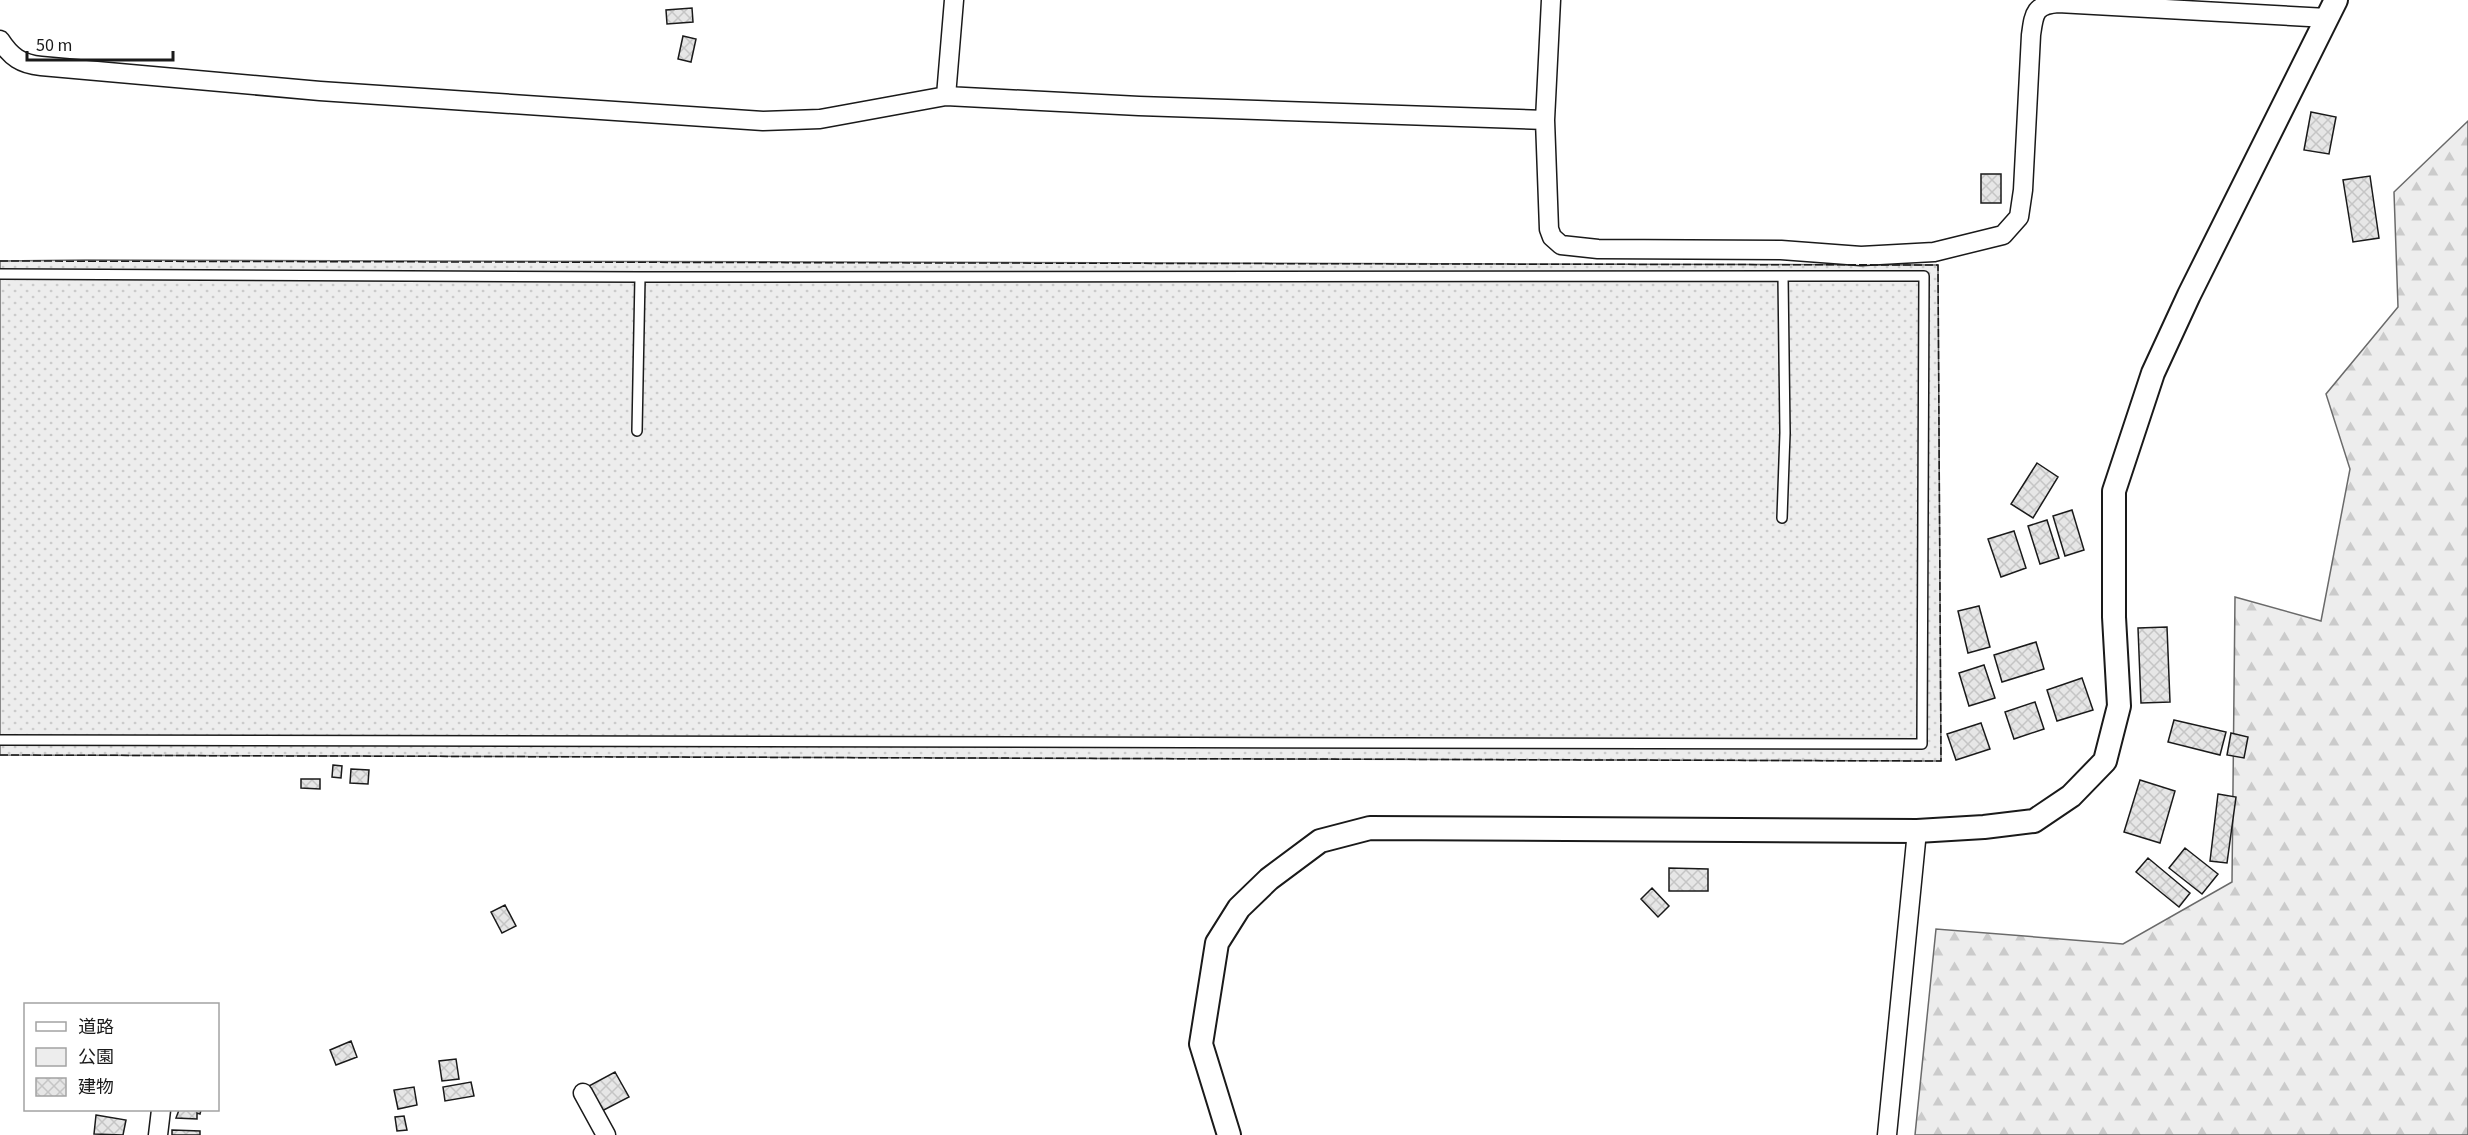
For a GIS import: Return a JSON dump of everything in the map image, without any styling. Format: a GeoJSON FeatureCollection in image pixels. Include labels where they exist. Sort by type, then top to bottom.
{"type":"FeatureCollection","features":[{"type":"Feature","properties":{"kind":"street"},"geometry":{"type":"LineString","coordinates":[[946,96],[954,0]]}},
{"type":"Feature","properties":{"kind":"street"},"geometry":{"type":"LineString","coordinates":[[1229,1135],[1201,1044],[1217,943],[1239,908],[1269,879],[1320,841],[1370,828],[1917,831],[1984,828],[2034,821],[2071,796],[2105,761],[2119,706],[2114,617],[2114,491],[2153,373],[2189,295],[2332,9],[2058,3],[2039,8],[2034,14],[2031,35],[2023,190],[2019,217],[2003,235],[1934,252],[1861,256],[1781,250],[1598,249],[1560,245],[1548,229],[1545,120],[1551,0]]}},
{"type":"Feature","properties":{"kind":"street"},"geometry":{"type":"LineString","coordinates":[[0,40],[17,60],[41,66],[321,91],[763,121],[820,119],[946,96],[1139,106],[1545,120]]}},
{"type":"Feature","properties":{"kind":"street"},"geometry":{"type":"LineString","coordinates":[[1887,1135],[1917,831]]}},
{"type":"Feature","properties":{"kind":"street"},"geometry":{"type":"LineString","coordinates":[[583,1093],[606,1135]]}},
{"type":"Feature","properties":{"kind":"street"},"geometry":{"type":"LineString","coordinates":[[158,1135],[161,1111]]}},
{"type":"Feature","properties":{"kind":"lane"},"geometry":{"type":"LineString","coordinates":[[0,274],[640,278],[1924,276],[1923,744],[0,740]]}},
{"type":"Feature","properties":{"kind":"lane"},"geometry":{"type":"LineString","coordinates":[[1782,518],[1785,433],[1783,276]]}},
{"type":"Feature","properties":{"kind":"lane"},"geometry":{"type":"LineString","coordinates":[[637,430],[640,278]]}},
{"type":"Feature","properties":{"kind":"green space"},"geometry":{"type":"Polygon","coordinates":[[[2468,121],[2468,1135],[1915,1135],[1936,929],[2123,944],[2232,882],[2235,597],[2321,621],[2350,469],[2326,394],[2398,307],[2394,192],[2468,121]]]}},
{"type":"Feature","properties":{"kind":"green space"},"geometry":{"type":"Polygon","coordinates":[[[0,261],[1938,265],[1941,761],[0,755],[0,261]]]}},
{"type":"Feature","properties":{"kind":"building"},"geometry":{"type":"Polygon","coordinates":[[[692,8],[693,22],[667,24],[666,10],[692,8]]]}},
{"type":"Feature","properties":{"kind":"building"},"geometry":{"type":"Polygon","coordinates":[[[683,36],[696,39],[691,62],[678,59],[683,36]]]}},
{"type":"Feature","properties":{"kind":"building"},"geometry":{"type":"Polygon","coordinates":[[[2311,112],[2336,117],[2329,154],[2304,150],[2311,112]]]}},
{"type":"Feature","properties":{"kind":"building"},"geometry":{"type":"Polygon","coordinates":[[[1981,174],[2001,174],[2001,203],[1981,203],[1981,174]]]}},
{"type":"Feature","properties":{"kind":"building"},"geometry":{"type":"Polygon","coordinates":[[[2370,176],[2379,238],[2353,242],[2343,180],[2370,176]]]}},
{"type":"Feature","properties":{"kind":"building"},"geometry":{"type":"Polygon","coordinates":[[[2037,463],[2058,477],[2033,518],[2011,504],[2037,463]]]}},
{"type":"Feature","properties":{"kind":"building"},"geometry":{"type":"Polygon","coordinates":[[[2072,510],[2084,550],[2065,556],[2053,516],[2072,510]]]}},
{"type":"Feature","properties":{"kind":"building"},"geometry":{"type":"Polygon","coordinates":[[[2047,520],[2059,558],[2040,564],[2028,526],[2047,520]]]}},
{"type":"Feature","properties":{"kind":"building"},"geometry":{"type":"Polygon","coordinates":[[[2014,531],[2026,568],[2001,577],[1988,539],[2014,531]]]}},
{"type":"Feature","properties":{"kind":"building"},"geometry":{"type":"Polygon","coordinates":[[[1979,606],[1990,647],[1968,653],[1958,611],[1979,606]]]}},
{"type":"Feature","properties":{"kind":"building"},"geometry":{"type":"Polygon","coordinates":[[[2167,627],[2170,702],[2141,703],[2138,628],[2167,627]]]}},
{"type":"Feature","properties":{"kind":"building"},"geometry":{"type":"Polygon","coordinates":[[[2036,642],[2044,669],[2002,682],[1994,655],[2036,642]]]}},
{"type":"Feature","properties":{"kind":"building"},"geometry":{"type":"Polygon","coordinates":[[[1984,665],[1995,698],[1969,706],[1959,673],[1984,665]]]}},
{"type":"Feature","properties":{"kind":"building"},"geometry":{"type":"Polygon","coordinates":[[[2082,678],[2093,710],[2057,721],[2047,690],[2082,678]]]}},
{"type":"Feature","properties":{"kind":"building"},"geometry":{"type":"Polygon","coordinates":[[[2035,702],[2044,729],[2014,739],[2005,712],[2035,702]]]}},
{"type":"Feature","properties":{"kind":"building"},"geometry":{"type":"Polygon","coordinates":[[[2174,720],[2226,732],[2220,755],[2168,742],[2174,720]]]}},
{"type":"Feature","properties":{"kind":"building"},"geometry":{"type":"Polygon","coordinates":[[[1981,723],[1990,749],[1956,760],[1947,734],[1981,723]]]}},
{"type":"Feature","properties":{"kind":"building"},"geometry":{"type":"Polygon","coordinates":[[[2231,733],[2248,737],[2244,758],[2227,755],[2231,733]]]}},
{"type":"Feature","properties":{"kind":"building"},"geometry":{"type":"Polygon","coordinates":[[[333,765],[342,766],[341,778],[332,777],[333,765]]]}},
{"type":"Feature","properties":{"kind":"building"},"geometry":{"type":"Polygon","coordinates":[[[351,769],[369,770],[368,784],[350,783],[351,769]]]}},
{"type":"Feature","properties":{"kind":"building"},"geometry":{"type":"Polygon","coordinates":[[[301,779],[320,779],[320,789],[301,788],[301,779]]]}},
{"type":"Feature","properties":{"kind":"building"},"geometry":{"type":"Polygon","coordinates":[[[2140,780],[2175,791],[2160,843],[2124,832],[2140,780]]]}},
{"type":"Feature","properties":{"kind":"building"},"geometry":{"type":"Polygon","coordinates":[[[2218,794],[2236,797],[2227,863],[2210,861],[2218,794]]]}},
{"type":"Feature","properties":{"kind":"building"},"geometry":{"type":"Polygon","coordinates":[[[2185,848],[2218,874],[2202,894],[2169,868],[2185,848]]]}},
{"type":"Feature","properties":{"kind":"building"},"geometry":{"type":"Polygon","coordinates":[[[2148,858],[2190,893],[2179,907],[2136,872],[2148,858]]]}},
{"type":"Feature","properties":{"kind":"building"},"geometry":{"type":"Polygon","coordinates":[[[1669,868],[1708,869],[1708,891],[1669,891],[1669,868]]]}},
{"type":"Feature","properties":{"kind":"building"},"geometry":{"type":"Polygon","coordinates":[[[1652,888],[1669,906],[1658,917],[1641,899],[1652,888]]]}},
{"type":"Feature","properties":{"kind":"building"},"geometry":{"type":"Polygon","coordinates":[[[505,905],[516,926],[502,933],[491,912],[505,905]]]}},
{"type":"Feature","properties":{"kind":"building"},"geometry":{"type":"Polygon","coordinates":[[[351,1041],[357,1057],[336,1065],[330,1050],[351,1041]]]}},
{"type":"Feature","properties":{"kind":"building"},"geometry":{"type":"Polygon","coordinates":[[[456,1059],[459,1079],[442,1081],[439,1061],[456,1059]]]}},
{"type":"Feature","properties":{"kind":"building"},"geometry":{"type":"Polygon","coordinates":[[[615,1072],[629,1097],[600,1112],[587,1087],[615,1072]]]}},
{"type":"Feature","properties":{"kind":"building"},"geometry":{"type":"Polygon","coordinates":[[[471,1082],[474,1096],[445,1101],[443,1087],[471,1082]]]}},
{"type":"Feature","properties":{"kind":"building"},"geometry":{"type":"Polygon","coordinates":[[[414,1087],[417,1105],[398,1109],[394,1090],[414,1087]]]}},
{"type":"Feature","properties":{"kind":"building"},"geometry":{"type":"Polygon","coordinates":[[[179,1111],[201,1111],[200,1114],[197,1113],[197,1119],[176,1118],[179,1111]]]}},
{"type":"Feature","properties":{"kind":"building"},"geometry":{"type":"Polygon","coordinates":[[[96,1115],[126,1120],[123,1135],[94,1134],[96,1115]]]}},
{"type":"Feature","properties":{"kind":"building"},"geometry":{"type":"Polygon","coordinates":[[[404,1116],[407,1130],[397,1131],[395,1117],[404,1116]]]}},
{"type":"Feature","properties":{"kind":"building"},"geometry":{"type":"Polygon","coordinates":[[[172,1130],[200,1131],[200,1135],[172,1135],[172,1130]]]}},
{"type":"Feature","properties":{"kind":"fence"},"geometry":{"type":"LineString","coordinates":[[0,261],[1938,265],[1941,761],[0,755]]}}]}
